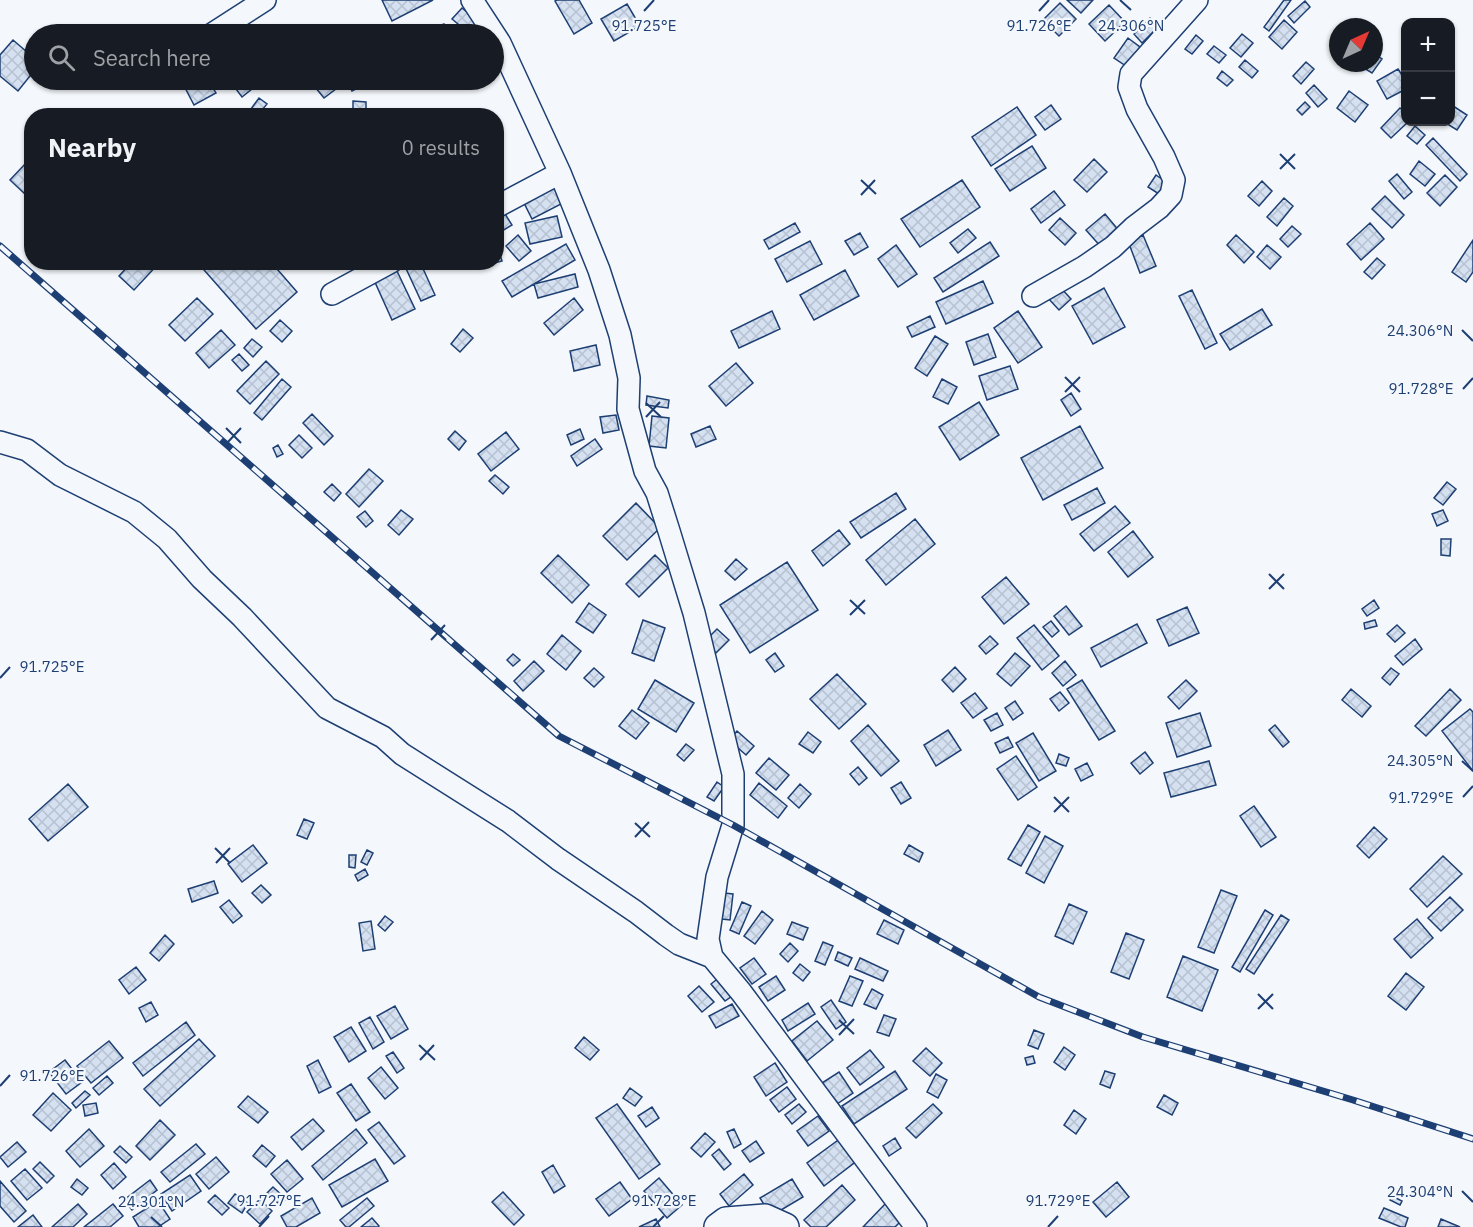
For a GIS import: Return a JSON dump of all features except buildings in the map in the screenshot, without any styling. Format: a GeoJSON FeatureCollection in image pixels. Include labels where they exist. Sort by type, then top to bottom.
{"type":"FeatureCollection","features":[{"type":"Feature","properties":{"kind":"main road"},"geometry":{"type":"LineString","coordinates":[[718,1227],[726,1221],[765,1218],[785,1227]]}},
{"type":"Feature","properties":{"kind":"street"},"geometry":{"type":"LineString","coordinates":[[228,24],[265,0]]}},
{"type":"Feature","properties":{"kind":"street"},"geometry":{"type":"LineString","coordinates":[[472,0],[487,24]]}},
{"type":"Feature","properties":{"kind":"street"},"geometry":{"type":"LineString","coordinates":[[1033,296],[1084,267],[1113,247],[1171,195],[1174,180],[1137,109],[1129,87],[1131,74],[1197,0]]}},
{"type":"Feature","properties":{"kind":"street"},"geometry":{"type":"LineString","coordinates":[[504,53],[560,173],[599,270],[620,336],[629,378],[628,409],[645,471],[657,493],[694,613],[733,774],[733,825],[717,878],[708,939],[712,957],[741,992],[916,1227]]}},
{"type":"Feature","properties":{"kind":"street"},"geometry":{"type":"LineString","coordinates":[[504,203],[560,173]]}},
{"type":"Feature","properties":{"kind":"street"},"geometry":{"type":"LineString","coordinates":[[332,294],[376,270]]}},
{"type":"Feature","properties":{"kind":"street"},"geometry":{"type":"LineString","coordinates":[[0,442],[27,450],[60,475],[134,512],[167,539],[202,579],[243,617],[327,708],[383,737],[402,753],[508,821],[679,944],[712,957]]}},
{"type":"Feature","properties":{"kind":"railway"},"geometry":{"type":"LineString","coordinates":[[0,246],[24,267]]}},
{"type":"Feature","properties":{"kind":"railway"},"geometry":{"type":"LineString","coordinates":[[27,270],[559,736],[733,825],[1039,997],[1143,1037],[1353,1100],[1473,1139]]}}]}
